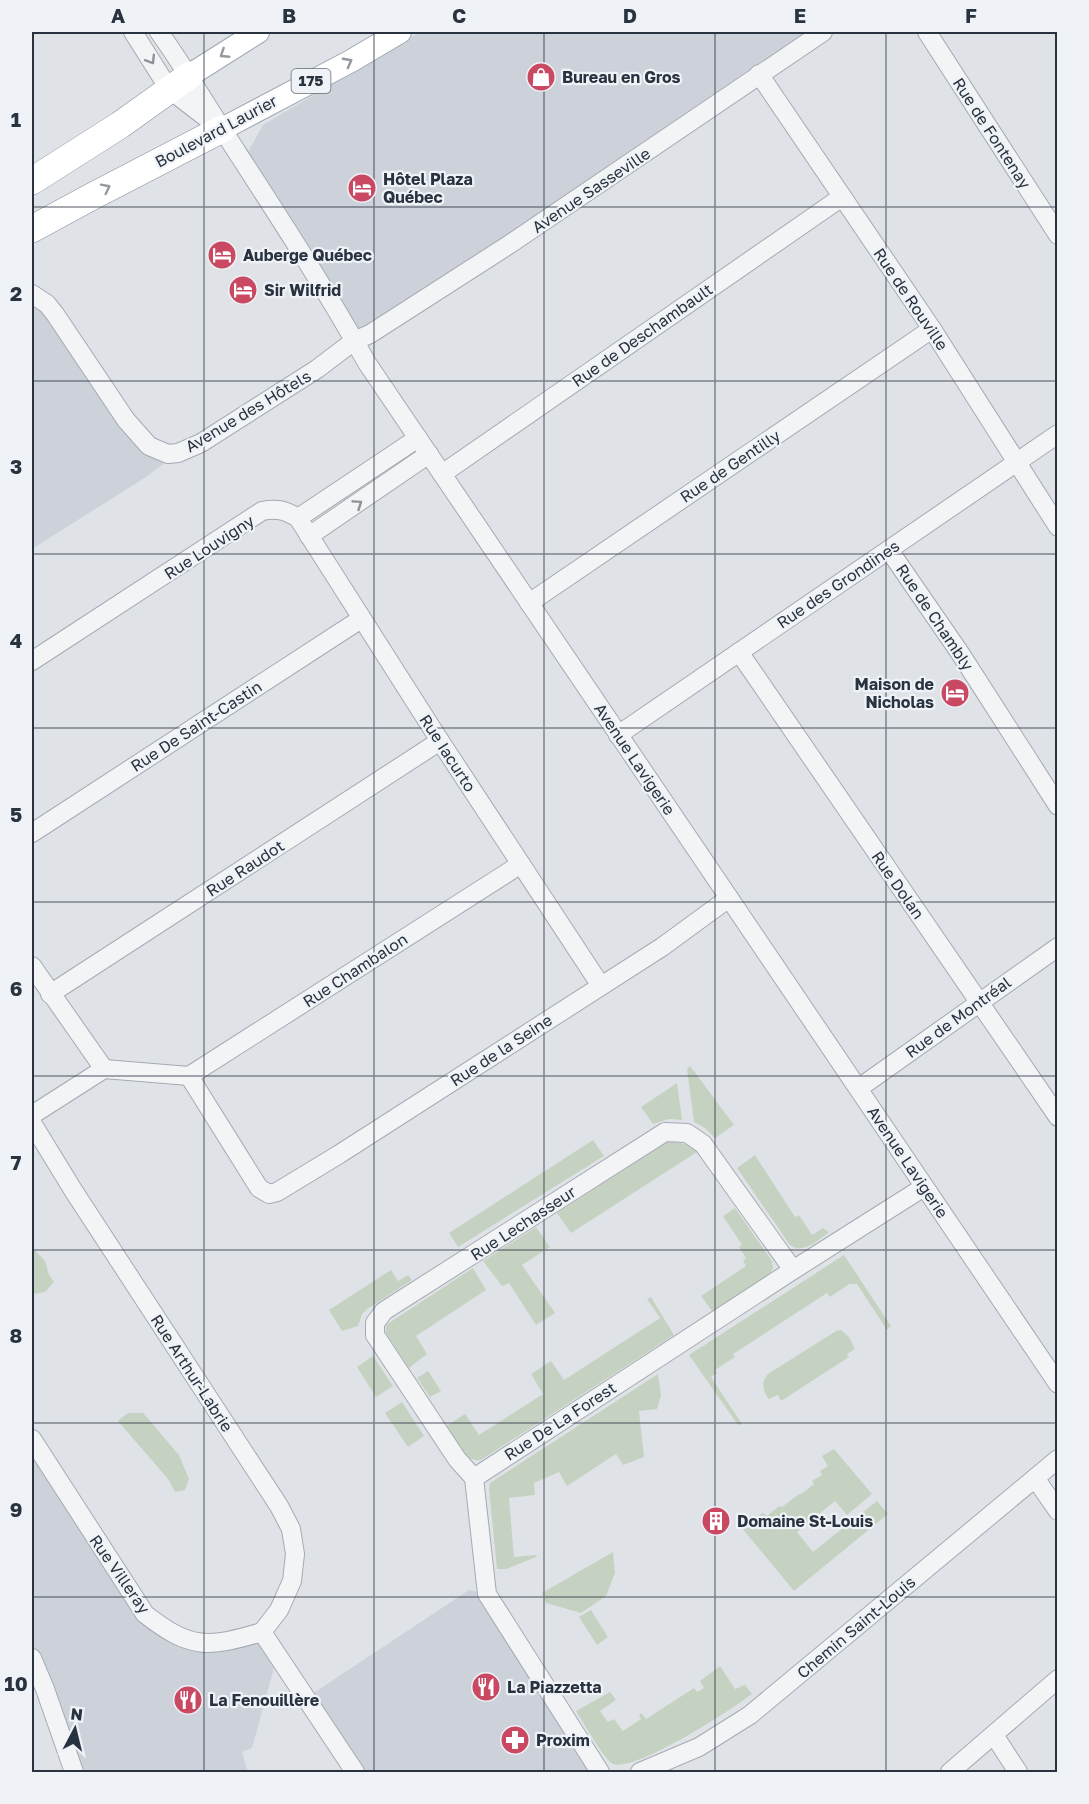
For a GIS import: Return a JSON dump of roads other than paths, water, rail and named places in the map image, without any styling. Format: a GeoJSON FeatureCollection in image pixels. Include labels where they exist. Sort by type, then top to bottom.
{"type":"FeatureCollection","features":[{"type":"Feature","properties":{"kind":"highway"},"geometry":{"type":"LineString","coordinates":[[32,180],[120,125],[179,82]]}},
{"type":"Feature","properties":{"kind":"highway","name":"Boulevard Laurier"},"geometry":{"type":"LineString","coordinates":[[32,229],[222,129]]}},
{"type":"Feature","properties":{"kind":"main road"},"geometry":{"type":"LineString","coordinates":[[179,82],[258,32]]}},
{"type":"Feature","properties":{"kind":"main road","name":"Boulevard Laurier"},"geometry":{"type":"LineString","coordinates":[[222,129],[351,61],[400,32]]}},
{"type":"Feature","properties":{"kind":"street","name":"Avenue Lavigerie"},"geometry":{"type":"LineString","coordinates":[[133,32],[222,129],[354,341],[418,438],[1058,1384]]}},
{"type":"Feature","properties":{"kind":"street","name":"Avenue Lavigerie"},"geometry":{"type":"LineString","coordinates":[[159,32],[179,82],[222,129]]}},
{"type":"Feature","properties":{"kind":"street","name":"Avenue Sasseville"},"geometry":{"type":"LineString","coordinates":[[354,341],[370,334],[510,244],[823,32]]}},
{"type":"Feature","properties":{"kind":"street","name":"Rue de Fontenay"},"geometry":{"type":"LineString","coordinates":[[927,32],[1058,235]]}},
{"type":"Feature","properties":{"kind":"street","name":"Rue de Rouville"},"geometry":{"type":"LineString","coordinates":[[759,74],[932,329],[1058,527]]}},
{"type":"Feature","properties":{"kind":"street","name":"Rue de Deschambault"},"geometry":{"type":"LineString","coordinates":[[442,474],[842,197]]}},
{"type":"Feature","properties":{"kind":"street","name":"Avenue des Hôtels"},"geometry":{"type":"LineString","coordinates":[[32,294],[47,304],[55,314],[141,439],[149,446],[168,454],[189,449],[222,430],[317,369],[354,341]]}},
{"type":"Feature","properties":{"kind":"street","name":"Rue de Gentilly"},"geometry":{"type":"LineString","coordinates":[[529,603],[932,329]]}},
{"type":"Feature","properties":{"kind":"street","name":"Rue des Grondines"},"geometry":{"type":"LineString","coordinates":[[618,735],[1058,434]]}},
{"type":"Feature","properties":{"kind":"street"},"geometry":{"type":"LineString","coordinates":[[298,518],[418,438]]}},
{"type":"Feature","properties":{"kind":"street"},"geometry":{"type":"LineString","coordinates":[[309,536],[429,454]]}},
{"type":"Feature","properties":{"kind":"street","name":"Rue Louvigny"},"geometry":{"type":"LineString","coordinates":[[32,661],[262,511],[275,509],[288,512],[298,518]]}},
{"type":"Feature","properties":{"kind":"street","name":"Rue Iacurto"},"geometry":{"type":"LineString","coordinates":[[298,518],[361,619],[601,986]]}},
{"type":"Feature","properties":{"kind":"street","name":"Rue de Chambly"},"geometry":{"type":"LineString","coordinates":[[889,550],[960,653],[1058,806]]}},
{"type":"Feature","properties":{"kind":"street","name":"Rue De Saint-Castin"},"geometry":{"type":"LineString","coordinates":[[32,833],[361,619]]}},
{"type":"Feature","properties":{"kind":"street","name":"Rue Dolan"},"geometry":{"type":"LineString","coordinates":[[739,652],[1058,1117]]}},
{"type":"Feature","properties":{"kind":"street","name":"Rue Raudot"},"geometry":{"type":"LineString","coordinates":[[50,994],[440,741]]}},
{"type":"Feature","properties":{"kind":"street","name":"Rue Chambalon"},"geometry":{"type":"LineString","coordinates":[[189,1076],[521,864]]}},
{"type":"Feature","properties":{"kind":"street","name":"Rue de la Seine"},"geometry":{"type":"LineString","coordinates":[[189,1076],[259,1188],[269,1194],[277,1192],[662,947],[729,898]]}},
{"type":"Feature","properties":{"kind":"street","name":"Rue de Montréal"},"geometry":{"type":"LineString","coordinates":[[859,1088],[1058,947]]}},
{"type":"Feature","properties":{"kind":"street"},"geometry":{"type":"LineString","coordinates":[[32,966],[104,1070]]}},
{"type":"Feature","properties":{"kind":"street"},"geometry":{"type":"LineString","coordinates":[[32,1115],[104,1070],[189,1076]]}},
{"type":"Feature","properties":{"kind":"street","name":"Rue Arthur-Labrie"},"geometry":{"type":"LineString","coordinates":[[32,1123],[73,1190],[279,1506],[291,1529],[295,1554],[292,1581],[279,1610],[262,1632]]}},
{"type":"Feature","properties":{"kind":"street","name":"Rue Lechasseur"},"geometry":{"type":"LineString","coordinates":[[474,1478],[457,1459],[375,1335],[375,1323],[384,1311],[665,1132],[687,1133],[703,1144],[793,1270]]}},
{"type":"Feature","properties":{"kind":"street","name":"Rue De La Forest"},"geometry":{"type":"LineString","coordinates":[[474,1478],[924,1187]]}},
{"type":"Feature","properties":{"kind":"street","name":"Rue Villeray"},"geometry":{"type":"LineString","coordinates":[[32,1439],[145,1614],[168,1632],[194,1642],[231,1641],[262,1632]]}},
{"type":"Feature","properties":{"kind":"street","name":"Chemin Saint-Louis"},"geometry":{"type":"LineString","coordinates":[[640,1773],[699,1747],[750,1715],[1058,1459]]}},
{"type":"Feature","properties":{"kind":"street"},"geometry":{"type":"LineString","coordinates":[[474,1478],[487,1594],[600,1773]]}},
{"type":"Feature","properties":{"kind":"street"},"geometry":{"type":"LineString","coordinates":[[1035,1478],[1058,1511]]}},
{"type":"Feature","properties":{"kind":"street"},"geometry":{"type":"LineString","coordinates":[[262,1632],[355,1773]]}},
{"type":"Feature","properties":{"kind":"street"},"geometry":{"type":"LineString","coordinates":[[32,1658],[74,1773]]}},
{"type":"Feature","properties":{"kind":"street"},"geometry":{"type":"LineString","coordinates":[[950,1773],[1058,1679]]}},
{"type":"Feature","properties":{"kind":"street"},"geometry":{"type":"LineString","coordinates":[[994,1735],[1018,1773]]}},
{"type":"Feature","properties":{"kind":"place","name":"Bureau en Gros"},"geometry":{"type":"Point","coordinates":[541,77]}},
{"type":"Feature","properties":{"kind":"place","name":"Hôtel Plaza Québec"},"geometry":{"type":"Point","coordinates":[362,188]}},
{"type":"Feature","properties":{"kind":"place","name":"Auberge Québec"},"geometry":{"type":"Point","coordinates":[222,255]}},
{"type":"Feature","properties":{"kind":"place","name":"Sir Wilfrid"},"geometry":{"type":"Point","coordinates":[243,290]}},
{"type":"Feature","properties":{"kind":"place","name":"Maison de Nicholas"},"geometry":{"type":"Point","coordinates":[955,693]}},
{"type":"Feature","properties":{"kind":"place","name":"Domaine St-Louis"},"geometry":{"type":"Point","coordinates":[716,1521]}},
{"type":"Feature","properties":{"kind":"place","name":"La Piazzetta"},"geometry":{"type":"Point","coordinates":[486,1687]}},
{"type":"Feature","properties":{"kind":"place","name":"La Fenouillère"},"geometry":{"type":"Point","coordinates":[188,1700]}},
{"type":"Feature","properties":{"kind":"place","name":"Proxim"},"geometry":{"type":"Point","coordinates":[515,1740]}}]}
